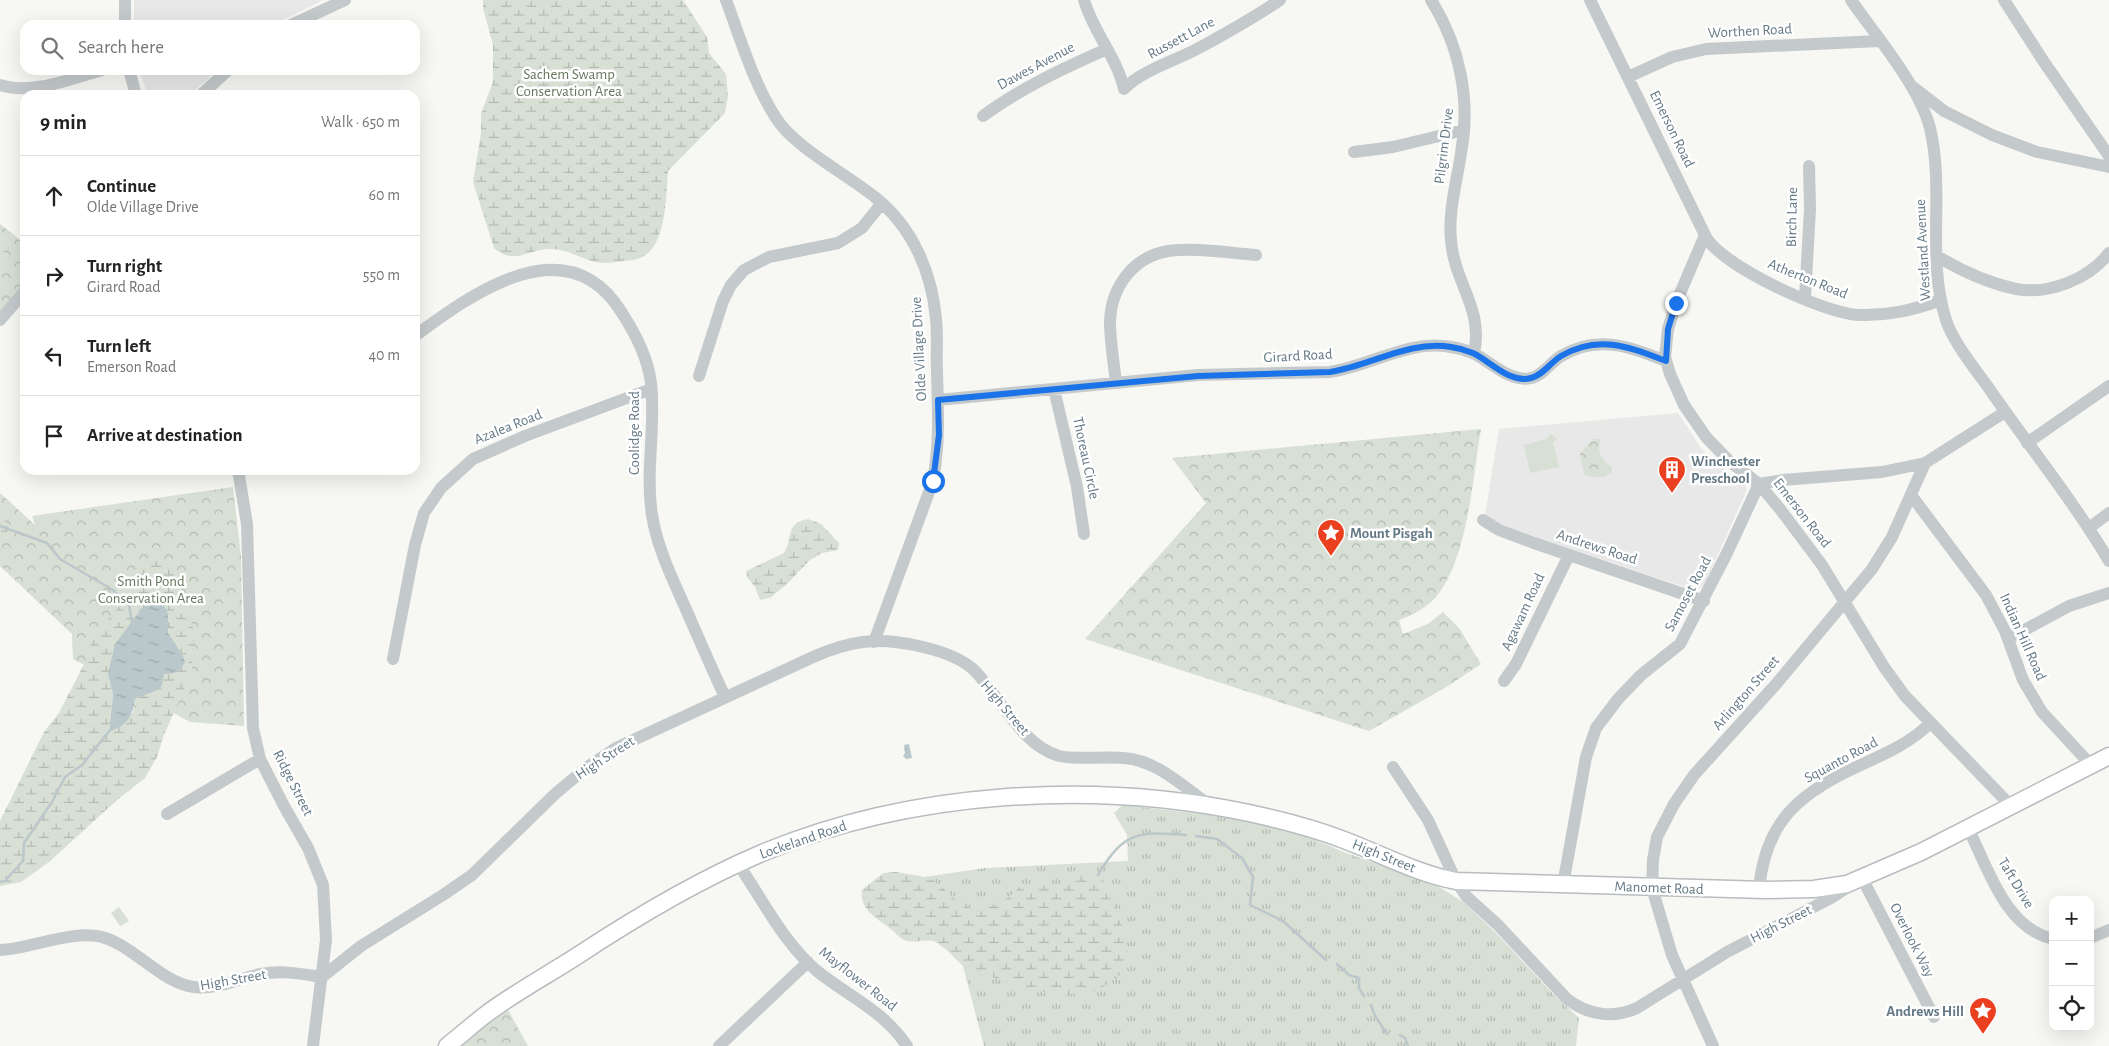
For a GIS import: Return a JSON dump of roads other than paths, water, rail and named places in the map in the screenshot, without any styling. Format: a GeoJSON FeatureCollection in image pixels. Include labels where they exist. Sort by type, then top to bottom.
{"type":"FeatureCollection","features":[{"type":"Feature","properties":{"kind":"main road","name":"High Street"},"geometry":{"type":"LineString","coordinates":[[1862,878],[1968,828],[2109,756]]}},
{"type":"Feature","properties":{"kind":"main road","name":"Lockeland Road"},"geometry":{"type":"LineString","coordinates":[[447,1046],[486,1014],[653,907],[764,852],[865,818],[943,804],[998,798],[1095,794],[1148,798],[1211,807]]}},
{"type":"Feature","properties":{"kind":"main road","name":"High Street"},"geometry":{"type":"LineString","coordinates":[[1211,807],[1281,821],[1341,838],[1414,869],[1456,881]]}},
{"type":"Feature","properties":{"kind":"main road","name":"Manomet Road"},"geometry":{"type":"LineString","coordinates":[[1456,881],[1759,890],[1814,889],[1847,884],[1862,878]]}},
{"type":"Feature","properties":{"kind":"street"},"geometry":{"type":"LineString","coordinates":[[125,0],[125,20]]}},
{"type":"Feature","properties":{"kind":"street"},"geometry":{"type":"LineString","coordinates":[[302,20],[345,0]]}},
{"type":"Feature","properties":{"kind":"street","name":"Olde Village Drive"},"geometry":{"type":"LineString","coordinates":[[726,0],[748,60],[776,120],[797,141],[882,203],[910,237],[922,258],[932,287],[936,321],[939,435],[933,481],[874,642]]}},
{"type":"Feature","properties":{"kind":"street"},"geometry":{"type":"LineString","coordinates":[[1084,0],[1094,26],[1107,48]]}},
{"type":"Feature","properties":{"kind":"street","name":"Russett Lane"},"geometry":{"type":"LineString","coordinates":[[1107,48],[1119,71],[1124,90],[1134,79],[1197,49],[1256,16],[1280,0]]}},
{"type":"Feature","properties":{"kind":"street","name":"Pilgrim Drive"},"geometry":{"type":"LineString","coordinates":[[1431,0],[1452,46],[1463,79],[1466,102],[1450,234],[1458,272],[1476,318],[1478,334],[1474,354]]}},
{"type":"Feature","properties":{"kind":"street","name":"Emerson Road"},"geometry":{"type":"LineString","coordinates":[[1590,0],[1705,235],[1676,303],[1668,329],[1666,361],[1684,405],[1706,438],[1729,461],[1759,484],[1822,565],[1884,667],[1905,696],[2011,806]]}},
{"type":"Feature","properties":{"kind":"street","name":"Westland Avenue"},"geometry":{"type":"LineString","coordinates":[[1850,0],[1911,85],[1930,128],[1934,154],[1937,256],[1941,300],[1946,321],[1953,335],[2026,443],[2088,528],[2109,561]]}},
{"type":"Feature","properties":{"kind":"street"},"geometry":{"type":"LineString","coordinates":[[2004,0],[2109,156]]}},
{"type":"Feature","properties":{"kind":"street","name":"Worthen Road"},"geometry":{"type":"LineString","coordinates":[[1628,77],[1672,57],[1706,49],[1879,41]]}},
{"type":"Feature","properties":{"kind":"street","name":"Dawes Avenue"},"geometry":{"type":"LineString","coordinates":[[983,116],[1009,97],[1029,86],[1107,48]]}},
{"type":"Feature","properties":{"kind":"street"},"geometry":{"type":"LineString","coordinates":[[0,85],[20,89],[33,88],[83,75]]}},
{"type":"Feature","properties":{"kind":"street"},"geometry":{"type":"LineString","coordinates":[[130,75],[135,90]]}},
{"type":"Feature","properties":{"kind":"street"},"geometry":{"type":"LineString","coordinates":[[206,90],[223,75]]}},
{"type":"Feature","properties":{"kind":"street"},"geometry":{"type":"LineString","coordinates":[[1911,85],[1944,111],[1992,135],[2037,152],[2109,167]]}},
{"type":"Feature","properties":{"kind":"street"},"geometry":{"type":"LineString","coordinates":[[1354,152],[1400,146],[1464,130]]}},
{"type":"Feature","properties":{"kind":"street","name":"Birch Lane"},"geometry":{"type":"LineString","coordinates":[[1805,298],[1810,209],[1809,166]]}},
{"type":"Feature","properties":{"kind":"street"},"geometry":{"type":"LineString","coordinates":[[699,376],[723,301],[731,285],[744,270],[769,257],[838,244],[862,228],[882,203]]}},
{"type":"Feature","properties":{"kind":"street","name":"Atherton Road"},"geometry":{"type":"LineString","coordinates":[[1705,235],[1708,241],[1721,253],[1765,282],[1838,311],[1856,315],[1891,315],[1941,300]]}},
{"type":"Feature","properties":{"kind":"street"},"geometry":{"type":"LineString","coordinates":[[1116,383],[1110,323],[1111,313],[1119,286],[1131,270],[1145,259],[1168,251],[1182,250],[1256,255]]}},
{"type":"Feature","properties":{"kind":"street"},"geometry":{"type":"LineString","coordinates":[[1937,256],[2001,285],[2018,289],[2036,290],[2068,283],[2086,274],[2109,253]]}},
{"type":"Feature","properties":{"kind":"street","name":"Coolidge Road"},"geometry":{"type":"LineString","coordinates":[[420,333],[472,297],[513,277],[533,270],[567,270],[598,284],[613,299],[629,324],[642,353],[651,389],[654,416],[650,487],[652,515],[670,572],[724,697]]}},
{"type":"Feature","properties":{"kind":"street"},"geometry":{"type":"LineString","coordinates":[[0,320],[20,297]]}},
{"type":"Feature","properties":{"kind":"street","name":"Girard Road"},"geometry":{"type":"LineString","coordinates":[[938,400],[1198,376],[1330,372],[1345,370],[1402,350],[1426,346],[1451,347],[1474,354],[1507,374],[1521,378],[1532,378],[1562,356],[1576,349],[1595,344],[1611,343],[1666,361]]}},
{"type":"Feature","properties":{"kind":"street"},"geometry":{"type":"LineString","coordinates":[[2026,443],[2109,386]]}},
{"type":"Feature","properties":{"kind":"street","name":"Azalea Road"},"geometry":{"type":"LineString","coordinates":[[394,659],[424,513],[441,488],[473,459],[525,436],[651,389]]}},
{"type":"Feature","properties":{"kind":"street","name":"Thoreau Circle"},"geometry":{"type":"LineString","coordinates":[[1054,389],[1076,486],[1084,534]]}},
{"type":"Feature","properties":{"kind":"street"},"geometry":{"type":"LineString","coordinates":[[1759,484],[1783,480],[1882,472],[1925,463],[2005,412]]}},
{"type":"Feature","properties":{"kind":"street","name":"Arlington Street"},"geometry":{"type":"LineString","coordinates":[[1713,1046],[1672,954],[1652,888],[1653,860],[1657,837],[1674,804],[1694,775],[1777,683],[1872,569],[1892,537],[1925,463]]}},
{"type":"Feature","properties":{"kind":"street","name":"Ridge Street"},"geometry":{"type":"LineString","coordinates":[[239,475],[247,524],[253,728],[260,759],[305,842],[316,864],[323,885],[326,940],[313,1046]]}},
{"type":"Feature","properties":{"kind":"street","name":"Samoset Road"},"geometry":{"type":"LineString","coordinates":[[1563,885],[1586,757],[1596,728],[1618,699],[1641,675],[1680,644],[1704,601],[1759,484]]}},
{"type":"Feature","properties":{"kind":"street","name":"Indian Hill Road"},"geometry":{"type":"LineString","coordinates":[[1911,495],[1986,595],[2008,640],[2019,671],[2038,707],[2091,765]]}},
{"type":"Feature","properties":{"kind":"street"},"geometry":{"type":"LineString","coordinates":[[2088,528],[2109,513]]}},
{"type":"Feature","properties":{"kind":"street","name":"Andrews Road"},"geometry":{"type":"LineString","coordinates":[[1483,520],[1499,530],[1704,601]]}},
{"type":"Feature","properties":{"kind":"street","name":"Agawam Road"},"geometry":{"type":"LineString","coordinates":[[1504,681],[1516,664],[1568,555]]}},
{"type":"Feature","properties":{"kind":"street"},"geometry":{"type":"LineString","coordinates":[[2008,640],[2069,606],[2109,593]]}},
{"type":"Feature","properties":{"kind":"street","name":"High Street"},"geometry":{"type":"LineString","coordinates":[[0,950],[74,936],[99,936],[115,943],[180,984],[200,988],[263,974],[294,972],[322,977],[361,946],[443,896],[472,875],[530,817],[586,768],[616,748],[724,697],[838,647],[874,642],[926,648],[951,655],[974,670],[1015,723],[1037,744],[1060,756],[1125,758],[1145,762],[1168,775],[1211,807]]}},
{"type":"Feature","properties":{"kind":"street","name":"Squanto Road"},"geometry":{"type":"LineString","coordinates":[[1759,890],[1766,847],[1781,821],[1811,791],[1843,773],[1888,753],[1923,730],[1930,723]]}},
{"type":"Feature","properties":{"kind":"street"},"geometry":{"type":"LineString","coordinates":[[167,814],[260,759]]}},
{"type":"Feature","properties":{"kind":"street"},"geometry":{"type":"LineString","coordinates":[[1393,767],[1428,820],[1456,881]]}},
{"type":"Feature","properties":{"kind":"street","name":"Taft Drive"},"geometry":{"type":"LineString","coordinates":[[1968,828],[2009,910],[2030,930],[2049,937]]}},
{"type":"Feature","properties":{"kind":"street","name":"Mayflower Road"},"geometry":{"type":"LineString","coordinates":[[738,864],[794,948],[817,971],[887,1022],[907,1046]]}},
{"type":"Feature","properties":{"kind":"street","name":"High Street"},"geometry":{"type":"LineString","coordinates":[[1456,881],[1467,897],[1498,925],[1567,999],[1580,1009],[1593,1013],[1628,1012],[1727,952],[1831,898],[1862,878]]}},
{"type":"Feature","properties":{"kind":"street","name":"Overlook Way"},"geometry":{"type":"LineString","coordinates":[[1862,878],[1934,1017]]}},
{"type":"Feature","properties":{"kind":"street"},"geometry":{"type":"LineString","coordinates":[[2094,936],[2109,930]]}},
{"type":"Feature","properties":{"kind":"street"},"geometry":{"type":"LineString","coordinates":[[720,1046],[808,962]]}},
{"type":"Feature","properties":{"kind":"water"},"geometry":{"type":"Polygon","coordinates":[[[162,601],[168,614],[168,633],[185,662],[177,672],[164,674],[159,689],[135,699],[128,720],[109,732],[113,695],[108,674],[115,644],[142,608],[162,601]]]}},
{"type":"Feature","properties":{"kind":"water"},"geometry":{"type":"Polygon","coordinates":[[[909,744],[912,758],[906,759],[903,756],[905,753],[904,745],[909,744]]]}},
{"type":"Feature","properties":{"kind":"waterway"},"geometry":{"type":"LineString","coordinates":[[0,526],[47,543],[60,559],[113,590],[129,605],[132,623]]}},
{"type":"Feature","properties":{"kind":"waterway"},"geometry":{"type":"LineString","coordinates":[[0,882],[5,881],[23,861],[24,843],[52,802],[65,777],[82,765],[110,730]]}},
{"type":"Feature","properties":{"kind":"waterway"},"geometry":{"type":"LineString","coordinates":[[1098,875],[1116,850],[1133,837],[1156,834],[1186,835]]}},
{"type":"Feature","properties":{"kind":"waterway"},"geometry":{"type":"LineString","coordinates":[[1196,836],[1217,839],[1242,858],[1253,877],[1250,905],[1283,921],[1326,960]]}},
{"type":"Feature","properties":{"kind":"waterway"},"geometry":{"type":"LineString","coordinates":[[1337,964],[1349,975],[1359,978],[1359,988],[1364,996]]}},
{"type":"Feature","properties":{"kind":"waterway"},"geometry":{"type":"LineString","coordinates":[[1371,1005],[1375,1016],[1387,1034]]}},
{"type":"Feature","properties":{"kind":"waterway"},"geometry":{"type":"LineString","coordinates":[[1400,1035],[1405,1038],[1408,1046]]}},
{"type":"Feature","properties":{"kind":"place","name":"Winchester Preschool"},"geometry":{"type":"Point","coordinates":[1672,494]}},
{"type":"Feature","properties":{"kind":"place","name":"Mount Pisgah"},"geometry":{"type":"Point","coordinates":[1331,557]}},
{"type":"Feature","properties":{"kind":"place","name":"Andrews Hill"},"geometry":{"type":"Point","coordinates":[1983,1035]}},
{"type":"Feature","properties":{"kind":"park label","name":"Sachem Swamp Conservation Area"},"geometry":{"type":"Point","coordinates":[569,82]}},
{"type":"Feature","properties":{"kind":"park label","name":"Smith Pond Conservation Area"},"geometry":{"type":"Point","coordinates":[151,590]}}]}
